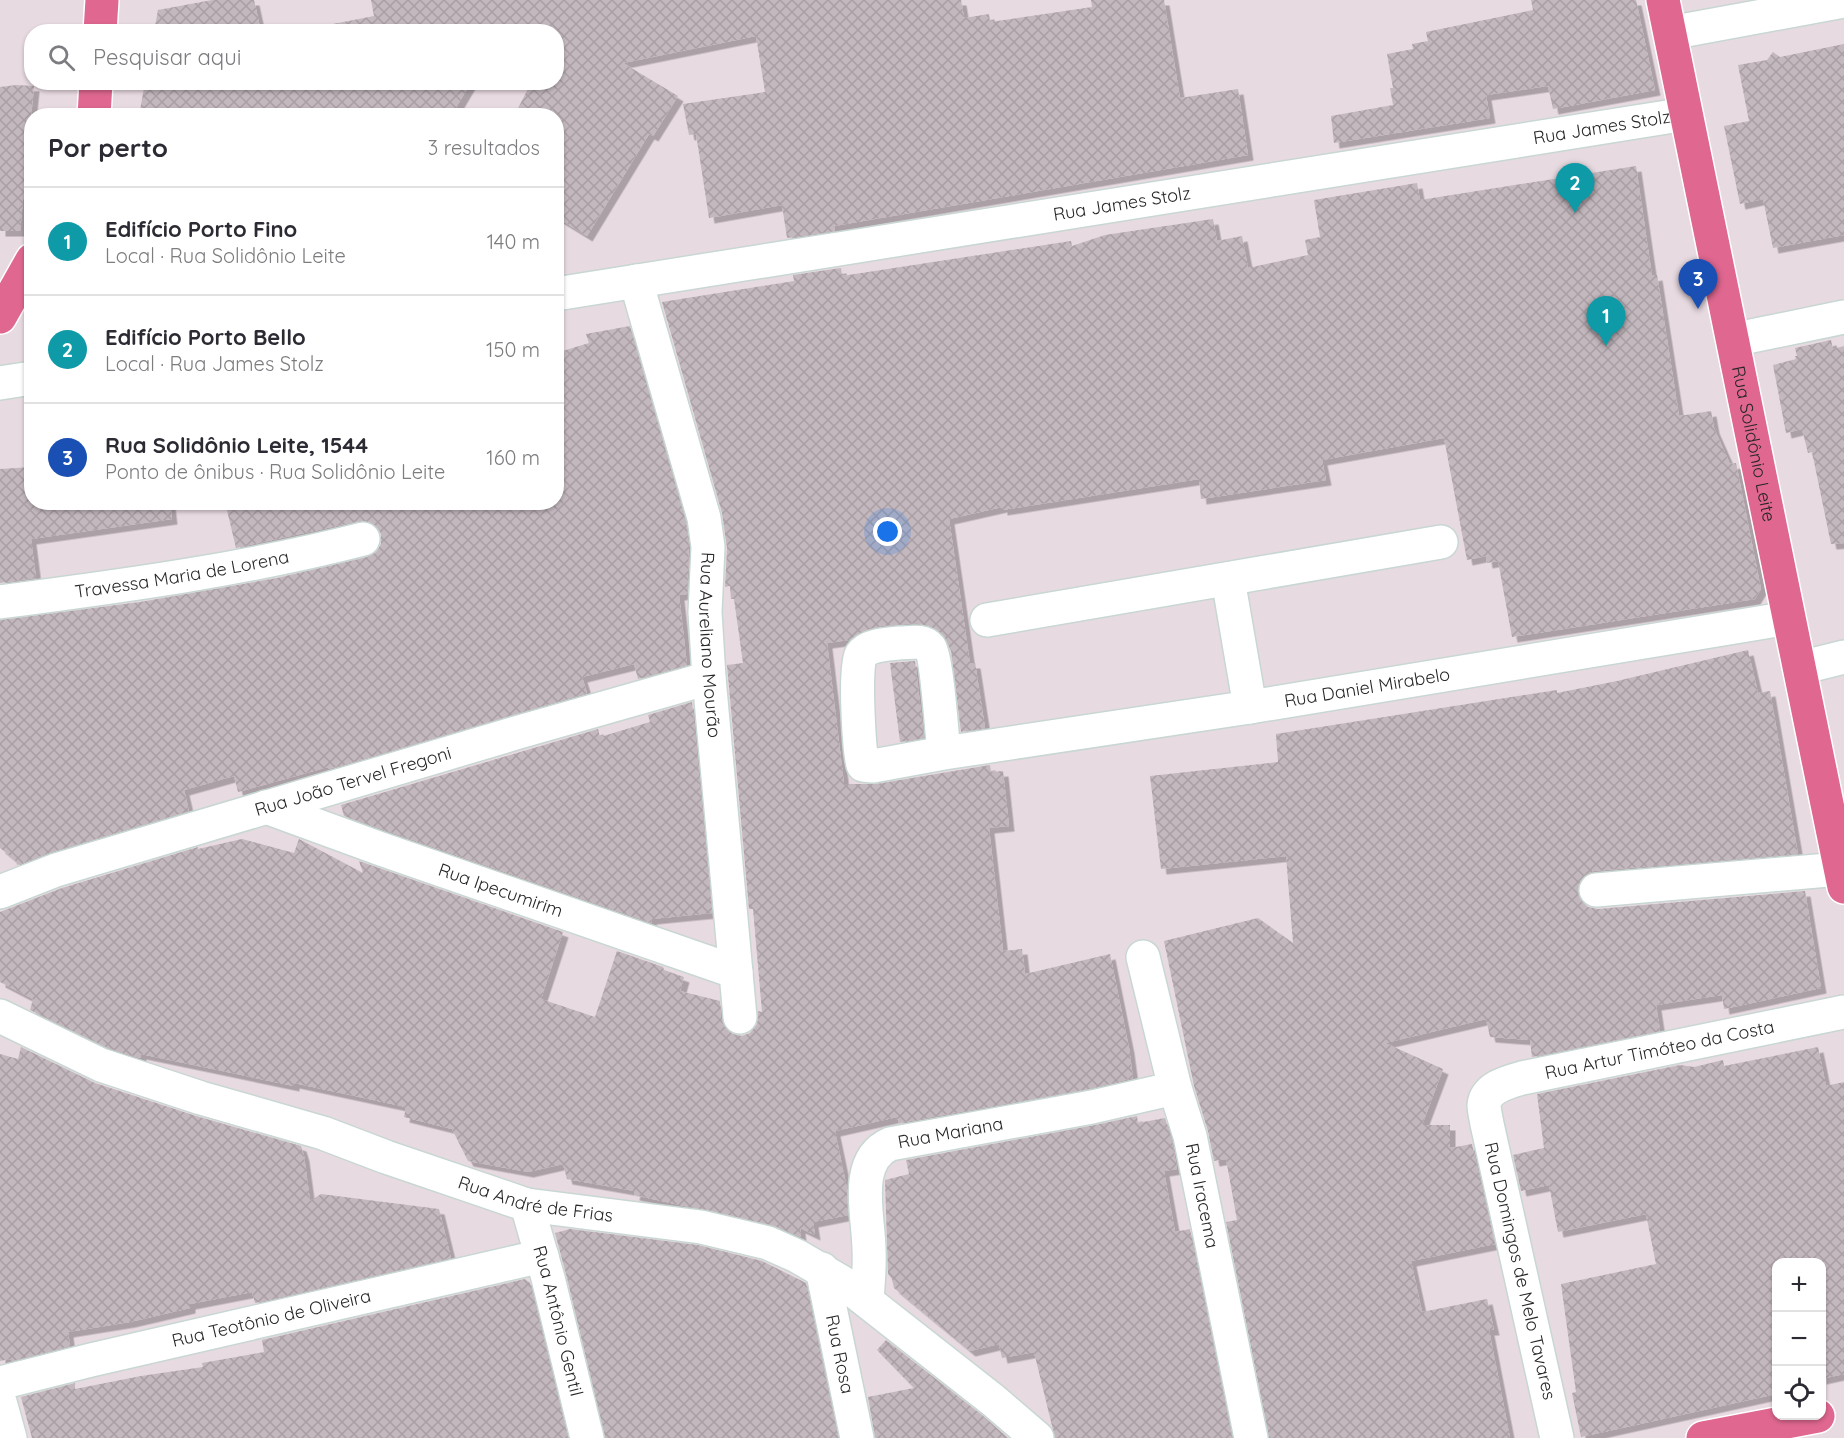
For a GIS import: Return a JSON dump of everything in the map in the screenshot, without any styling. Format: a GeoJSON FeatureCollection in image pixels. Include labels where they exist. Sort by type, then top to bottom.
{"type":"FeatureCollection","features":[{"type":"Feature","properties":{"kind":"main road"},"geometry":{"type":"LineString","coordinates":[[100,24],[102,0]]}},
{"type":"Feature","properties":{"kind":"main road","name":"Rua Solidônio Leite"},"geometry":{"type":"LineString","coordinates":[[1663,0],[1842,878]]}},
{"type":"Feature","properties":{"kind":"main road"},"geometry":{"type":"LineString","coordinates":[[94,108],[96,90]]}},
{"type":"Feature","properties":{"kind":"main road"},"geometry":{"type":"LineString","coordinates":[[0,316],[24,274]]}},
{"type":"Feature","properties":{"kind":"main road"},"geometry":{"type":"LineString","coordinates":[[1826,1414],[1844,1410]]}},
{"type":"Feature","properties":{"kind":"main road"},"geometry":{"type":"LineString","coordinates":[[1703,1438],[1795,1420]]}},
{"type":"Feature","properties":{"kind":"street"},"geometry":{"type":"LineString","coordinates":[[1670,33],[1844,1]]}},
{"type":"Feature","properties":{"kind":"street","name":"Rua James Stolz"},"geometry":{"type":"LineString","coordinates":[[564,293],[1686,114]]}},
{"type":"Feature","properties":{"kind":"street","name":"Rua Aureliano Mourão"},"geometry":{"type":"LineString","coordinates":[[636,281],[704,518],[708,547],[705,612],[709,678],[740,1017]]}},
{"type":"Feature","properties":{"kind":"street"},"geometry":{"type":"LineString","coordinates":[[1732,340],[1844,317]]}},
{"type":"Feature","properties":{"kind":"street"},"geometry":{"type":"LineString","coordinates":[[0,383],[24,379]]}},
{"type":"Feature","properties":{"kind":"street","name":"Travessa Maria de Lorena"},"geometry":{"type":"LineString","coordinates":[[0,602],[143,583],[245,566],[363,539]]}},
{"type":"Feature","properties":{"kind":"street"},"geometry":{"type":"LineString","coordinates":[[987,620],[1442,542]]}},
{"type":"Feature","properties":{"kind":"street"},"geometry":{"type":"LineString","coordinates":[[1228,579],[1250,707]]}},
{"type":"Feature","properties":{"kind":"street","name":"Rua Daniel Mirabelo"},"geometry":{"type":"LineString","coordinates":[[944,753],[1250,707],[1789,618]]}},
{"type":"Feature","properties":{"kind":"street"},"geometry":{"type":"LineString","coordinates":[[1800,668],[1844,657]]}},
{"type":"Feature","properties":{"kind":"street","name":"Rua João Tervel Fregoni"},"geometry":{"type":"LineString","coordinates":[[0,892],[56,870],[709,678]]}},
{"type":"Feature","properties":{"kind":"street","name":"Rua Ipecumirim"},"geometry":{"type":"LineString","coordinates":[[266,807],[736,972]]}},
{"type":"Feature","properties":{"kind":"street"},"geometry":{"type":"LineString","coordinates":[[1596,890],[1842,878]]}},
{"type":"Feature","properties":{"kind":"street","name":"Rua Iracema"},"geometry":{"type":"LineString","coordinates":[[1143,957],[1175,1088],[1190,1136],[1251,1438]]}},
{"type":"Feature","properties":{"kind":"street","name":"Rua Artur Timóteo da Costa"},"geometry":{"type":"LineString","coordinates":[[1484,1105],[1489,1094],[1498,1087],[1522,1078],[1844,1012]]}},
{"type":"Feature","properties":{"kind":"street","name":"Rua André de Frias"},"geometry":{"type":"LineString","coordinates":[[0,1016],[101,1065],[201,1098],[323,1133],[527,1205],[701,1227],[768,1243],[822,1269],[845,1284],[994,1401],[1036,1438]]}},
{"type":"Feature","properties":{"kind":"street","name":"Rua Mariana"},"geometry":{"type":"LineString","coordinates":[[867,1301],[870,1252],[866,1181],[868,1167],[882,1147],[1092,1107],[1175,1088]]}},
{"type":"Feature","properties":{"kind":"street","name":"Rua Domingos de Melo Tavares"},"geometry":{"type":"LineString","coordinates":[[1484,1105],[1557,1438]]}},
{"type":"Feature","properties":{"kind":"street","name":"Rua Antônio Gentil"},"geometry":{"type":"LineString","coordinates":[[527,1205],[542,1256],[587,1438]]}},
{"type":"Feature","properties":{"kind":"street","name":"Rua Teotônio de Oliveira"},"geometry":{"type":"LineString","coordinates":[[0,1383],[542,1256]]}},
{"type":"Feature","properties":{"kind":"street","name":"Rua Rosa"},"geometry":{"type":"LineString","coordinates":[[822,1269],[856,1438]]}},
{"type":"Feature","properties":{"kind":"street"},"geometry":{"type":"LineString","coordinates":[[0,1402],[10,1438]]}},
{"type":"Feature","properties":{"kind":"building"},"geometry":{"type":"Polygon","coordinates":[[[212,0],[254,0],[259,24],[155,24],[158,10],[212,0]]]}},
{"type":"Feature","properties":{"kind":"building"},"geometry":{"type":"Polygon","coordinates":[[[371,0],[961,0],[964,18],[989,14],[990,22],[1092,7],[1091,0],[1164,0],[1180,98],[1238,89],[1248,155],[834,226],[835,231],[787,238],[782,205],[709,218],[696,134],[689,135],[683,104],[765,92],[756,36],[623,63],[678,96],[653,136],[649,134],[587,236],[564,222],[564,108],[518,108],[527,90],[564,90],[564,24],[333,24],[374,16],[371,0]]]}},
{"type":"Feature","properties":{"kind":"building"},"geometry":{"type":"Polygon","coordinates":[[[1531,0],[1636,0],[1655,90],[1553,109],[1548,86],[1486,95],[1490,118],[1334,143],[1331,116],[1393,105],[1390,88],[1393,88],[1387,54],[1413,49],[1412,44],[1428,41],[1426,32],[1533,10],[1531,0]]]}},
{"type":"Feature","properties":{"kind":"building"},"geometry":{"type":"Polygon","coordinates":[[[1844,44],[1844,235],[1773,248],[1763,199],[1740,204],[1724,126],[1749,121],[1738,65],[1767,60],[1773,52],[1780,57],[1844,44]]]}},
{"type":"Feature","properties":{"kind":"building"},"geometry":{"type":"Polygon","coordinates":[[[24,85],[24,90],[34,90],[32,108],[24,108],[24,190],[20,231],[0,231],[0,87],[24,85]]]}},
{"type":"Feature","properties":{"kind":"building"},"geometry":{"type":"Polygon","coordinates":[[[144,90],[466,90],[456,108],[140,108],[144,90]]]}},
{"type":"Feature","properties":{"kind":"building"},"geometry":{"type":"Polygon","coordinates":[[[1636,166],[1652,276],[1657,275],[1679,416],[1711,411],[1714,428],[1730,464],[1736,463],[1761,589],[1755,599],[1512,637],[1498,561],[1487,563],[1486,556],[1467,560],[1444,438],[1322,460],[1326,480],[1201,499],[1199,479],[1002,510],[1002,507],[949,519],[970,663],[975,663],[985,728],[961,732],[951,651],[943,635],[936,629],[917,623],[881,626],[861,632],[849,640],[827,643],[844,784],[876,784],[990,765],[991,772],[1003,771],[1009,826],[989,828],[1003,951],[1022,949],[1025,974],[1110,954],[1133,1078],[1088,1089],[899,1123],[897,1117],[835,1131],[847,1189],[848,1215],[813,1222],[815,1235],[800,1228],[801,1237],[772,1225],[634,1195],[635,1191],[567,1179],[563,1164],[528,1172],[468,1161],[452,1129],[404,1117],[406,1107],[141,1054],[140,1058],[108,1048],[30,1010],[33,999],[0,982],[0,912],[62,888],[198,847],[198,849],[242,839],[294,853],[299,839],[363,873],[359,861],[563,932],[541,999],[595,1017],[617,951],[684,977],[680,991],[720,1001],[721,1019],[725,1028],[733,1034],[742,1036],[750,1033],[757,1024],[758,1011],[762,1012],[753,909],[749,909],[727,665],[743,663],[734,599],[731,599],[730,586],[725,587],[727,548],[722,513],[662,302],[794,281],[793,275],[841,268],[842,276],[1071,241],[1072,246],[1105,235],[1213,219],[1217,241],[1242,236],[1248,268],[1308,255],[1305,240],[1320,237],[1314,200],[1417,183],[1420,200],[1636,166]]]}},
{"type":"Feature","properties":{"kind":"building"},"geometry":{"type":"Polygon","coordinates":[[[630,326],[686,522],[689,548],[687,594],[679,595],[687,665],[638,679],[634,664],[582,677],[587,693],[329,769],[328,767],[238,792],[234,776],[184,790],[189,811],[51,852],[17,865],[16,861],[0,848],[0,620],[140,602],[277,578],[367,557],[376,552],[381,544],[381,534],[376,526],[368,521],[359,521],[236,548],[227,510],[564,510],[564,351],[589,343],[586,334],[630,326]]]}},
{"type":"Feature","properties":{"kind":"building"},"geometry":{"type":"Polygon","coordinates":[[[1831,340],[1833,349],[1844,346],[1844,543],[1831,544],[1812,452],[1808,453],[1802,429],[1786,433],[1773,365],[1796,359],[1795,348],[1831,340]]]}},
{"type":"Feature","properties":{"kind":"building"},"geometry":{"type":"Polygon","coordinates":[[[24,468],[24,510],[171,510],[172,519],[31,539],[36,578],[0,583],[0,469],[24,468]]]}},
{"type":"Feature","properties":{"kind":"building"},"geometry":{"type":"Polygon","coordinates":[[[1748,650],[1758,693],[1770,691],[1798,854],[1594,871],[1586,874],[1579,882],[1577,892],[1581,901],[1588,907],[1598,909],[1805,891],[1821,988],[1724,1009],[1722,995],[1656,1005],[1660,1031],[1532,1057],[1530,1040],[1490,1037],[1486,1019],[1385,1043],[1443,1069],[1422,1125],[1450,1125],[1450,1148],[1472,1144],[1495,1244],[1411,1261],[1422,1312],[1487,1299],[1494,1330],[1489,1330],[1510,1438],[1269,1438],[1226,1222],[1237,1220],[1226,1159],[1214,1161],[1208,1131],[1194,1086],[1164,941],[1258,918],[1293,943],[1286,856],[1161,869],[1150,776],[1278,762],[1276,734],[1557,690],[1557,693],[1748,650]]]}},
{"type":"Feature","properties":{"kind":"building"},"geometry":{"type":"Polygon","coordinates":[[[915,661],[924,738],[900,742],[890,663],[915,661]]]}},
{"type":"Feature","properties":{"kind":"building"},"geometry":{"type":"Polygon","coordinates":[[[692,702],[712,913],[651,919],[652,923],[344,816],[341,805],[598,729],[600,737],[650,722],[648,715],[692,702]]]}},
{"type":"Feature","properties":{"kind":"building"},"geometry":{"type":"Polygon","coordinates":[[[21,1047],[95,1083],[196,1116],[301,1146],[310,1201],[321,1194],[439,1209],[451,1258],[255,1303],[252,1292],[190,1304],[190,1308],[130,1322],[68,1332],[70,1346],[12,1361],[11,1359],[0,1361],[0,1054],[18,1059],[21,1047]]]}},
{"type":"Feature","properties":{"kind":"building"},"geometry":{"type":"Polygon","coordinates":[[[1818,1047],[1826,1086],[1844,1082],[1844,1374],[1826,1378],[1826,1258],[1772,1258],[1772,1395],[1581,1437],[1572,1393],[1576,1392],[1561,1284],[1656,1264],[1646,1214],[1558,1232],[1549,1185],[1521,1191],[1513,1155],[1544,1148],[1537,1094],[1680,1065],[1694,1067],[1723,1060],[1724,1066],[1818,1047]]]}},
{"type":"Feature","properties":{"kind":"building"},"geometry":{"type":"Polygon","coordinates":[[[1137,1116],[1138,1123],[1165,1118],[1172,1141],[1177,1169],[1164,1171],[1175,1232],[1190,1229],[1232,1438],[1055,1438],[1034,1352],[1002,1358],[999,1344],[970,1351],[894,1288],[888,1274],[885,1180],[909,1174],[906,1160],[1137,1116]]]}},
{"type":"Feature","properties":{"kind":"building"},"geometry":{"type":"Polygon","coordinates":[[[570,1229],[698,1245],[762,1261],[806,1283],[838,1438],[605,1438],[555,1233],[570,1229]]]}},
{"type":"Feature","properties":{"kind":"building"},"geometry":{"type":"Polygon","coordinates":[[[525,1279],[530,1283],[568,1438],[32,1438],[21,1397],[75,1383],[75,1389],[203,1367],[202,1363],[264,1352],[262,1340],[525,1279]]]}},
{"type":"Feature","properties":{"kind":"building"},"geometry":{"type":"Polygon","coordinates":[[[886,1340],[1008,1438],[875,1438],[868,1397],[914,1388],[877,1350],[886,1340]]]}},
{"type":"Feature","properties":{"kind":"place","name":"Edifício Porto Bello"},"geometry":{"type":"Point","coordinates":[1575,213]}},
{"type":"Feature","properties":{"kind":"place","name":"Rua Solidônio Leite, 1544"},"geometry":{"type":"Point","coordinates":[1698,309]}},
{"type":"Feature","properties":{"kind":"place","name":"Edifício Porto Fino"},"geometry":{"type":"Point","coordinates":[1606,346]}}]}
